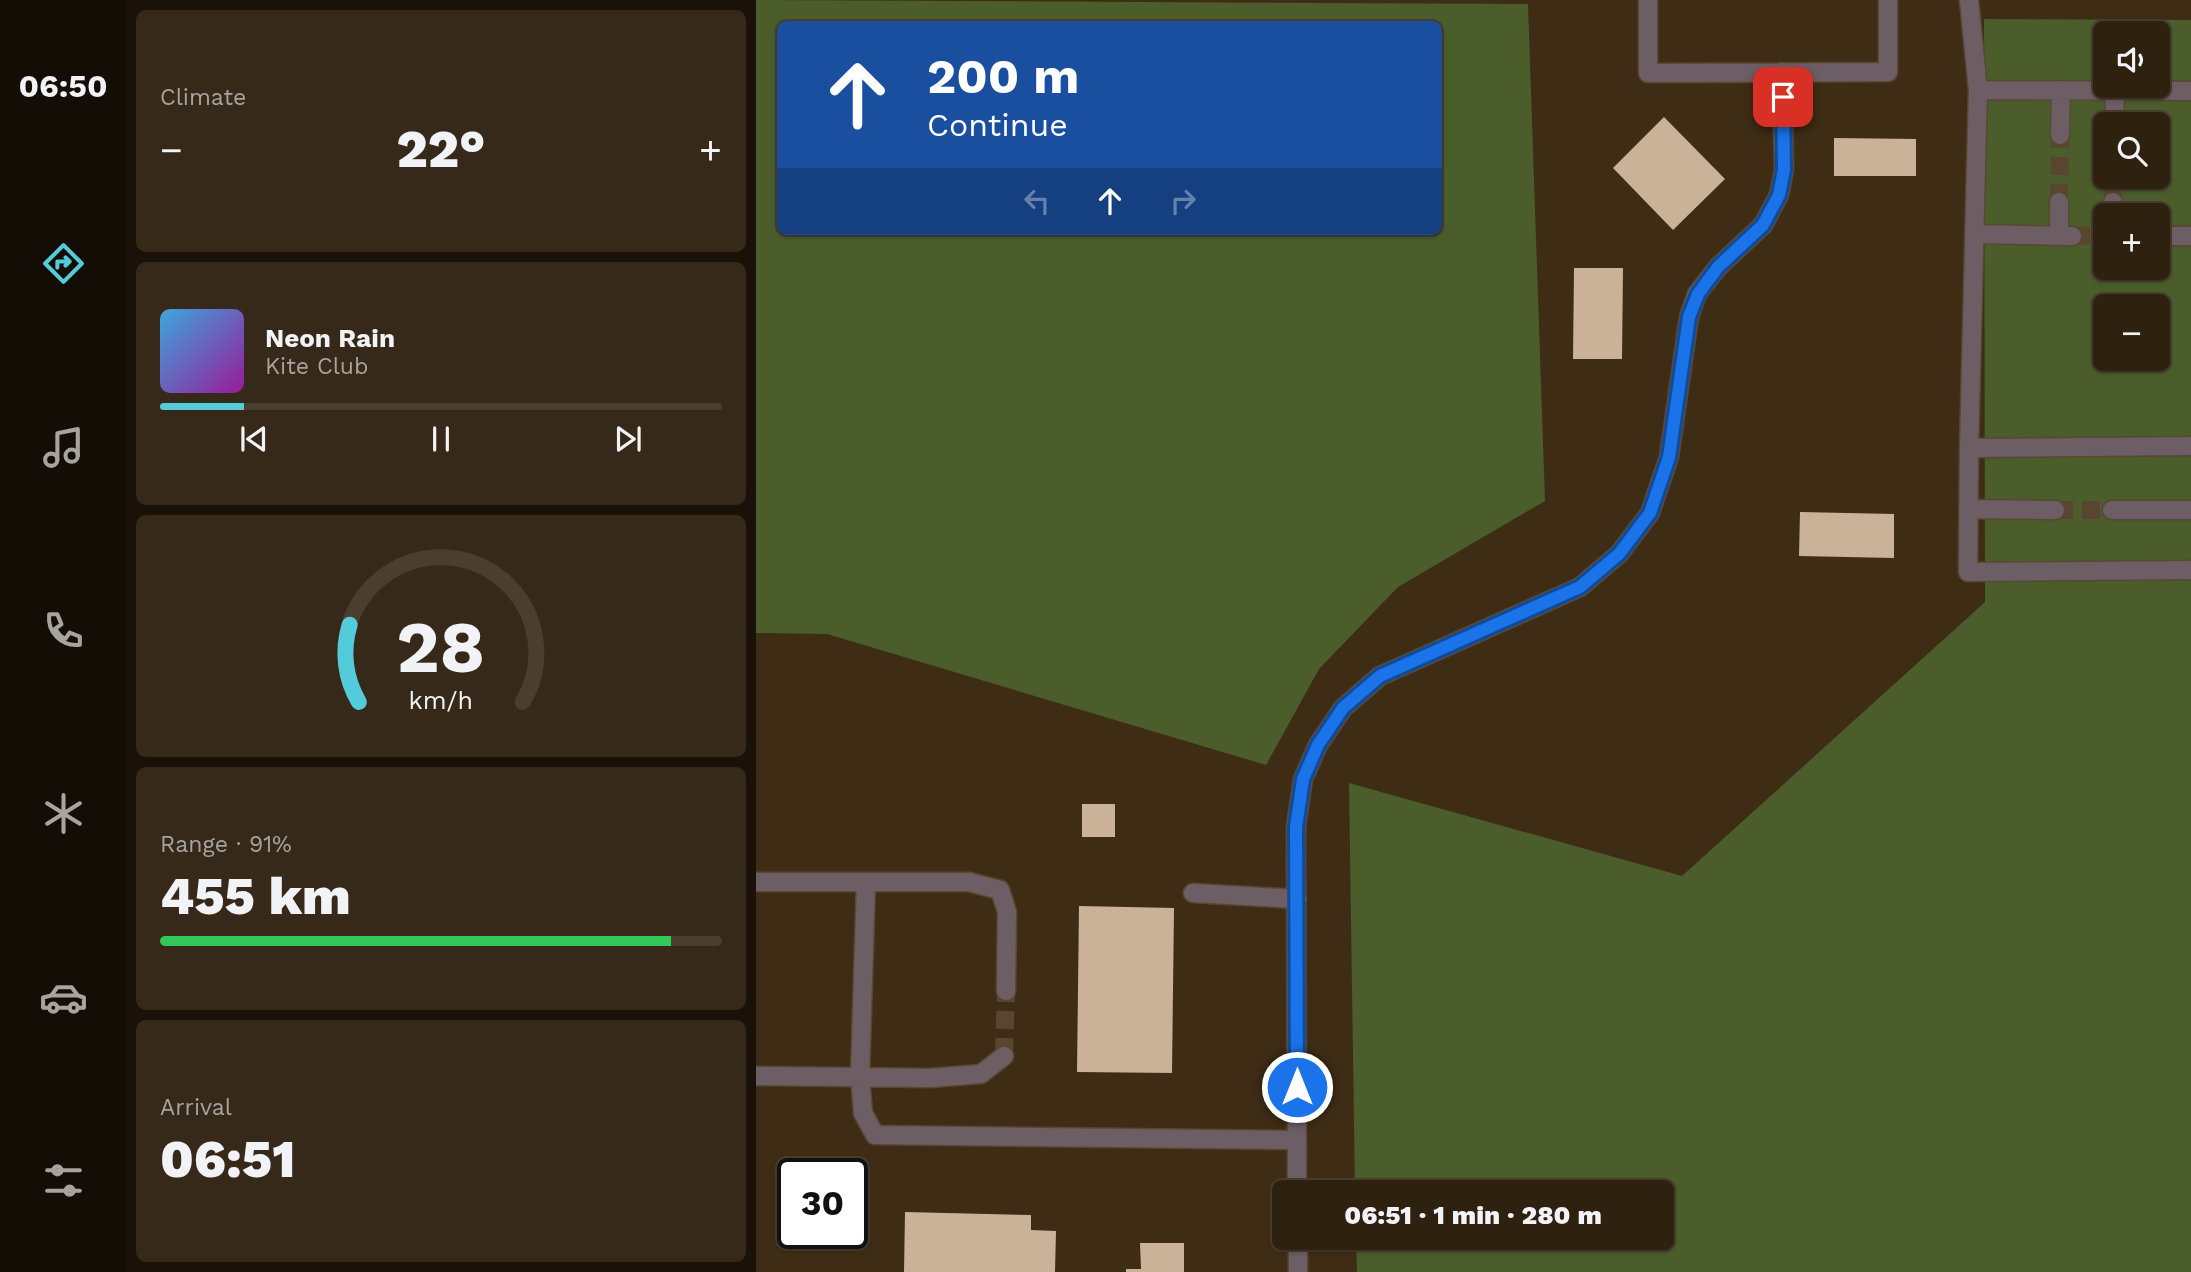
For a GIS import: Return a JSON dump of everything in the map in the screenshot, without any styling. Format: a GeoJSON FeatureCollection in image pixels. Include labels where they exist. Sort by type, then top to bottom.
{"type":"FeatureCollection","features":[{"type":"Feature","properties":{"kind":"street"},"geometry":{"type":"LineString","coordinates":[[1648,0],[1648,72],[1888,72],[1888,0]]}},
{"type":"Feature","properties":{"kind":"street"},"geometry":{"type":"LineString","coordinates":[[1969,0],[1978,90],[1968,572],[2191,569]]}},
{"type":"Feature","properties":{"kind":"street"},"geometry":{"type":"LineString","coordinates":[[1297,1180],[1296,827],[1303,779],[1318,745],[1343,708],[1380,676],[1580,587],[1619,554],[1650,513],[1669,457],[1689,317],[1698,294],[1718,267],[1763,225],[1779,195],[1784,170],[1782,72]]}},
{"type":"Feature","properties":{"kind":"street"},"geometry":{"type":"LineString","coordinates":[[1978,90],[2093,90]]}},
{"type":"Feature","properties":{"kind":"street"},"geometry":{"type":"LineString","coordinates":[[2060,135],[2062,90]]}},
{"type":"Feature","properties":{"kind":"street"},"geometry":{"type":"LineString","coordinates":[[2170,91],[2191,91]]}},
{"type":"Feature","properties":{"kind":"street"},"geometry":{"type":"LineString","coordinates":[[1975,234],[2065,236],[2059,202]]}},
{"type":"Feature","properties":{"kind":"street"},"geometry":{"type":"LineString","coordinates":[[2170,236],[2191,236]]}},
{"type":"Feature","properties":{"kind":"street"},"geometry":{"type":"LineString","coordinates":[[1969,447],[2191,446]]}},
{"type":"Feature","properties":{"kind":"street"},"geometry":{"type":"LineString","coordinates":[[1969,509],[2055,510]]}},
{"type":"Feature","properties":{"kind":"street"},"geometry":{"type":"LineString","coordinates":[[2112,510],[2191,510]]}},
{"type":"Feature","properties":{"kind":"street"},"geometry":{"type":"LineString","coordinates":[[756,882],[969,882],[1000,890],[1007,912],[1006,991]]}},
{"type":"Feature","properties":{"kind":"street"},"geometry":{"type":"LineString","coordinates":[[866,882],[860,1076],[863,1113],[875,1135],[1297,1140]]}},
{"type":"Feature","properties":{"kind":"street"},"geometry":{"type":"LineString","coordinates":[[1192,893],[1297,900]]}},
{"type":"Feature","properties":{"kind":"street"},"geometry":{"type":"LineString","coordinates":[[756,1076],[930,1078],[981,1074],[1004,1056]]}},
{"type":"Feature","properties":{"kind":"street"},"geometry":{"type":"LineString","coordinates":[[1298,1250],[1298,1272]]}},
{"type":"Feature","properties":{"kind":"green space"},"geometry":{"type":"Polygon","coordinates":[[[756,0],[1528,4],[1545,501],[1398,587],[1319,669],[1266,765],[827,634],[756,633],[756,0]]]}},
{"type":"Feature","properties":{"kind":"green space"},"geometry":{"type":"Polygon","coordinates":[[[1984,19],[2191,20],[2191,1272],[1357,1272],[1356,1250],[1674,1250],[1674,1180],[1355,1180],[1349,783],[1682,876],[1985,602],[1984,19]]]}},
{"type":"Feature","properties":{"kind":"building"},"geometry":{"type":"Polygon","coordinates":[[[1664,117],[1725,179],[1673,230],[1613,168],[1664,117]]]}},
{"type":"Feature","properties":{"kind":"building"},"geometry":{"type":"Polygon","coordinates":[[[1834,138],[1916,139],[1916,176],[1834,176],[1834,138]]]}},
{"type":"Feature","properties":{"kind":"building"},"geometry":{"type":"Polygon","coordinates":[[[1574,268],[1623,268],[1622,359],[1573,359],[1574,268]]]}},
{"type":"Feature","properties":{"kind":"building"},"geometry":{"type":"Polygon","coordinates":[[[1800,512],[1894,514],[1894,558],[1799,556],[1800,512]]]}},
{"type":"Feature","properties":{"kind":"building"},"geometry":{"type":"Polygon","coordinates":[[[1082,804],[1115,804],[1115,837],[1082,837],[1082,804]]]}},
{"type":"Feature","properties":{"kind":"building"},"geometry":{"type":"Polygon","coordinates":[[[1079,906],[1174,908],[1172,1073],[1077,1072],[1079,906]]]}},
{"type":"Feature","properties":{"kind":"building"},"geometry":{"type":"Polygon","coordinates":[[[905,1212],[1031,1215],[1031,1230],[1056,1231],[1055,1272],[904,1272],[905,1212]]]}},
{"type":"Feature","properties":{"kind":"building"},"geometry":{"type":"Polygon","coordinates":[[[1140,1243],[1184,1243],[1184,1272],[1126,1272],[1126,1269],[1141,1269],[1140,1243]]]}},
{"type":"Feature","properties":{"kind":"tunnel"},"geometry":{"type":"LineString","coordinates":[[2059,202],[2060,135]]}},
{"type":"Feature","properties":{"kind":"tunnel"},"geometry":{"type":"LineString","coordinates":[[2113,189],[2113,202]]}},
{"type":"Feature","properties":{"kind":"tunnel"},"geometry":{"type":"LineString","coordinates":[[2072,236],[2093,235]]}},
{"type":"Feature","properties":{"kind":"tunnel"},"geometry":{"type":"LineString","coordinates":[[2055,510],[2112,510]]}},
{"type":"Feature","properties":{"kind":"tunnel"},"geometry":{"type":"LineString","coordinates":[[1004,1056],[1006,991]]}},
{"type":"Feature","properties":{"kind":"route"},"geometry":{"type":"LineString","coordinates":[[1297,1087],[1296,827],[1303,779],[1318,745],[1343,708],[1380,676],[1580,587],[1619,554],[1650,513],[1669,457],[1689,317],[1698,294],[1718,267],[1763,225],[1779,195],[1784,170],[1783,97]]}}]}
